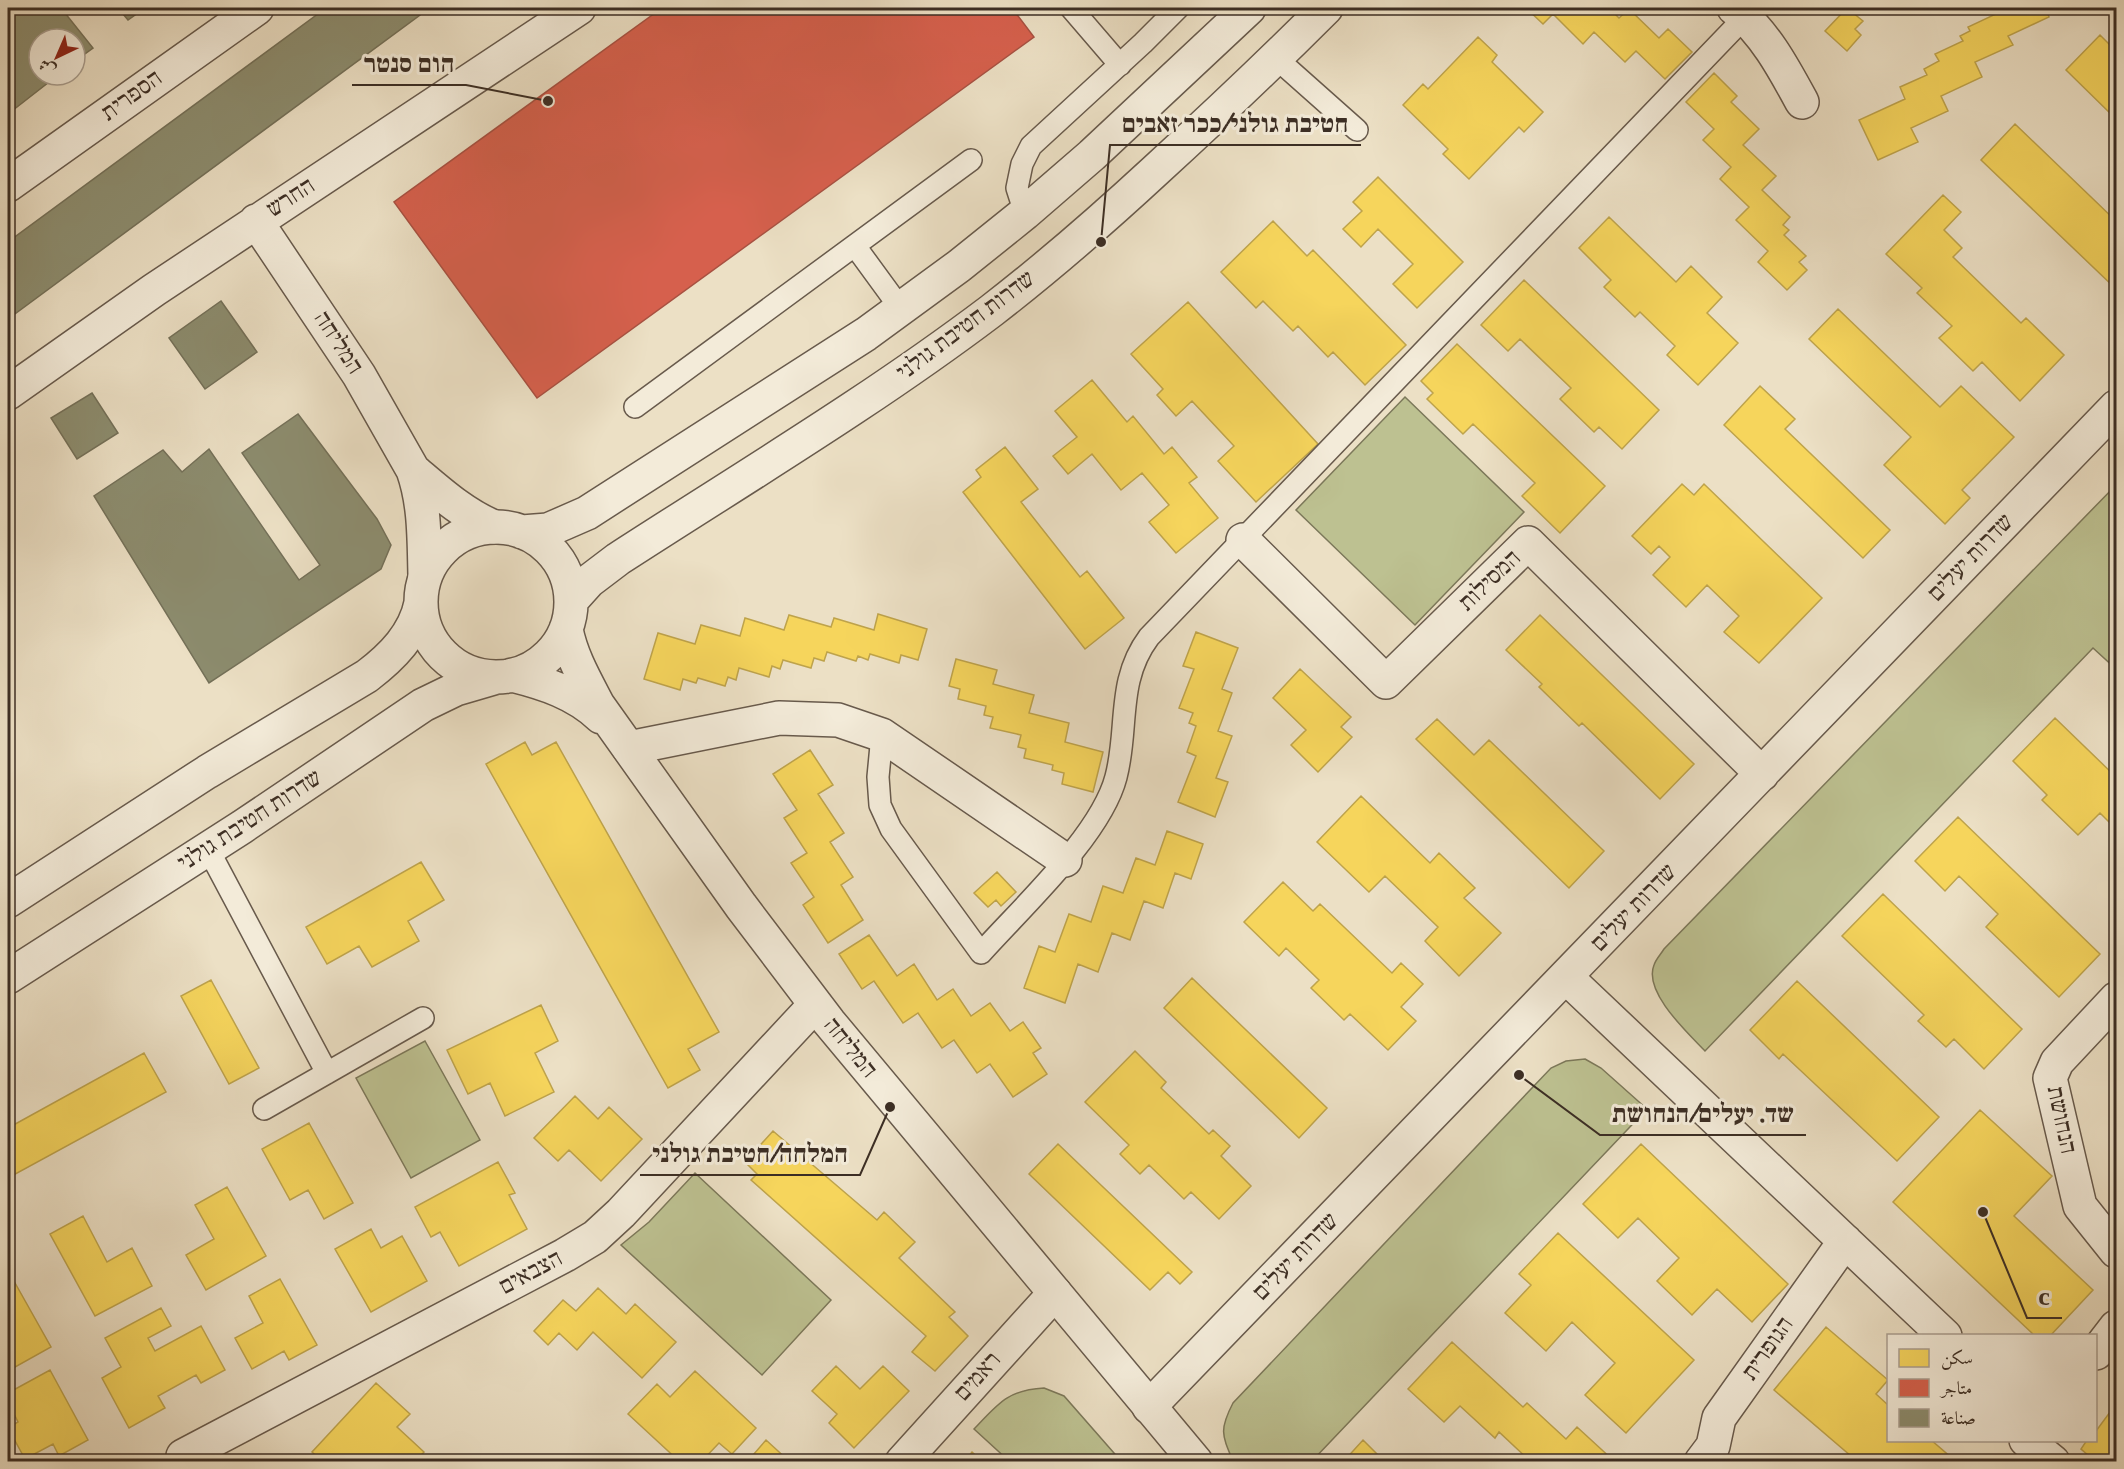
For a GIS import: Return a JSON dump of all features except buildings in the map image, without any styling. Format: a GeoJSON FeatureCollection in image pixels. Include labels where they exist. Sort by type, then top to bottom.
{"type":"FeatureCollection","features":[{"type":"Feature","properties":{"kind":"street","name":"הספרית"},"geometry":{"type":"LineString","coordinates":[[8,185],[256,8]]}},
{"type":"Feature","properties":{"kind":"street","name":"החרש"},"geometry":{"type":"LineString","coordinates":[[8,393],[256,221],[579,8]]}},
{"type":"Feature","properties":{"kind":"street"},"geometry":{"type":"LineString","coordinates":[[8,900],[207,772],[368,676],[388,659],[406,638],[418,618],[423,589],[442,550],[453,540],[466,532],[508,529],[548,530],[586,513],[901,309],[1025,213],[1114,135],[1249,8]]}},
{"type":"Feature","properties":{"kind":"street","name":"שדרות חטיבת גולני"},"geometry":{"type":"LineString","coordinates":[[568,615],[589,580],[866,399],[927,357],[1053,261],[1276,58],[1326,8]]}},
{"type":"Feature","properties":{"kind":"street"},"geometry":{"type":"LineString","coordinates":[[1740,12],[1770,45],[1802,102]]}},
{"type":"Feature","properties":{"kind":"street","name":"המליחה"},"geometry":{"type":"LineString","coordinates":[[256,221],[359,375],[413,470],[423,509],[423,589]]}},
{"type":"Feature","properties":{"kind":"street","name":"שדרות יעלים"},"geometry":{"type":"LineString","coordinates":[[1149,1407],[2116,407]]}},
{"type":"Feature","properties":{"kind":"street","name":"המליחה"},"geometry":{"type":"LineString","coordinates":[[413,470],[476,520],[508,529]]}},
{"type":"Feature","properties":{"kind":"street"},"geometry":{"type":"LineString","coordinates":[[423,589],[422,617],[427,631],[443,656],[469,672],[504,676],[525,671],[538,664],[550,654],[568,615],[569,586],[558,560],[536,538],[508,529]]}},
{"type":"Feature","properties":{"kind":"street","name":"המסילות"},"geometry":{"type":"LineString","coordinates":[[1243,540],[1386,682],[1528,543],[1762,774]]}},
{"type":"Feature","properties":{"kind":"street","name":"המליחה"},"geometry":{"type":"LineString","coordinates":[[568,615],[569,642],[598,705],[747,914],[868,1072],[1196,1461]]}},
{"type":"Feature","properties":{"kind":"street","name":"המליחה"},"geometry":{"type":"LineString","coordinates":[[504,676],[551,685],[574,697],[594,710],[623,740]]}},
{"type":"Feature","properties":{"kind":"street","name":"שדרות חטיבת גולני"},"geometry":{"type":"LineString","coordinates":[[8,977],[208,849],[423,705],[456,689],[504,676]]}},
{"type":"Feature","properties":{"kind":"street"},"geometry":{"type":"LineString","coordinates":[[623,740],[779,718],[838,720],[882,735],[1065,860]]}},
{"type":"Feature","properties":{"kind":"street"},"geometry":{"type":"LineString","coordinates":[[1566,977],[1944,1334]]}},
{"type":"Feature","properties":{"kind":"street","name":"הנחושת"},"geometry":{"type":"LineString","coordinates":[[2116,999],[2057,1062],[2050,1078],[2080,1206],[2116,1251]]}},
{"type":"Feature","properties":{"kind":"street","name":"הצבאים"},"geometry":{"type":"LineString","coordinates":[[183,1456],[565,1255],[595,1237],[621,1213],[815,1005]]}},
{"type":"Feature","properties":{"kind":"street","name":"הגופרית"},"geometry":{"type":"LineString","coordinates":[[1701,1461],[1713,1446],[1719,1418],[1845,1241]]}},
{"type":"Feature","properties":{"kind":"street","name":"ראמים"},"geometry":{"type":"LineString","coordinates":[[902,1461],[1054,1293]]}},
{"type":"Feature","properties":{"kind":"street"},"geometry":{"type":"LineString","coordinates":[[2007,1461],[2023,1442]]}},
{"type":"Feature","properties":{"kind":"street"},"geometry":{"type":"LineString","coordinates":[[2028,1442],[2053,1461]]}},
{"type":"Feature","properties":{"kind":"lane"},"geometry":{"type":"LineString","coordinates":[[1071,8],[1120,64]]}},
{"type":"Feature","properties":{"kind":"lane"},"geometry":{"type":"LineString","coordinates":[[1025,213],[1017,188],[1022,164],[1031,146],[1178,8]]}},
{"type":"Feature","properties":{"kind":"lane"},"geometry":{"type":"LineString","coordinates":[[882,735],[878,777],[880,805],[891,829],[981,952],[1065,860],[1108,800],[1117,776],[1128,680],[1139,649],[1740,12]]}},
{"type":"Feature","properties":{"kind":"lane"},"geometry":{"type":"LineString","coordinates":[[1276,58],[1357,130]]}},
{"type":"Feature","properties":{"kind":"lane"},"geometry":{"type":"LineString","coordinates":[[635,407],[971,160]]}},
{"type":"Feature","properties":{"kind":"lane"},"geometry":{"type":"LineString","coordinates":[[855,246],[901,309]]}},
{"type":"Feature","properties":{"kind":"lane"},"geometry":{"type":"LineString","coordinates":[[208,849],[327,1073]]}},
{"type":"Feature","properties":{"kind":"lane"},"geometry":{"type":"LineString","coordinates":[[264,1109],[423,1018]]}},
{"type":"Feature","properties":{"kind":"green space"},"geometry":{"type":"Polygon","coordinates":[[[1405,397],[1524,512],[1415,625],[1296,510],[1405,397]]]}},
{"type":"Feature","properties":{"kind":"green space"},"geometry":{"type":"Polygon","coordinates":[[[2116,485],[2116,669],[2093,648],[1705,1051],[1678,1023],[1655,987],[1652,976],[1654,965],[1664,949],[2116,485]]]}},
{"type":"Feature","properties":{"kind":"green space"},"geometry":{"type":"Polygon","coordinates":[[[425,1041],[480,1140],[411,1178],[356,1078],[425,1041]]]}},
{"type":"Feature","properties":{"kind":"green space"},"geometry":{"type":"Polygon","coordinates":[[[1585,1059],[1601,1068],[1647,1109],[1312,1461],[1233,1461],[1224,1438],[1224,1426],[1233,1403],[1551,1068],[1566,1061],[1585,1059]]]}},
{"type":"Feature","properties":{"kind":"green space"},"geometry":{"type":"Polygon","coordinates":[[[695,1173],[831,1300],[762,1375],[621,1245],[649,1222],[695,1173]]]}},
{"type":"Feature","properties":{"kind":"green space"},"geometry":{"type":"Polygon","coordinates":[[[1044,1388],[1064,1396],[1121,1461],[1009,1461],[974,1429],[997,1406],[1012,1395],[1031,1389],[1044,1388]]]}},
{"type":"Feature","properties":{"kind":"place","name":"הום סנטר"},"geometry":{"type":"Point","coordinates":[548,101]}},
{"type":"Feature","properties":{"kind":"place","name":"חטיבת גולני/ככר זאבים"},"geometry":{"type":"Point","coordinates":[1101,242]}},
{"type":"Feature","properties":{"kind":"place","name":"שד. יעלים/הנחושת"},"geometry":{"type":"Point","coordinates":[1519,1075]}},
{"type":"Feature","properties":{"kind":"place","name":"המלחה/חטיבת גולני"},"geometry":{"type":"Point","coordinates":[890,1107]}},
{"type":"Feature","properties":{"kind":"place","name":"с"},"geometry":{"type":"Point","coordinates":[1983,1212]}}]}
